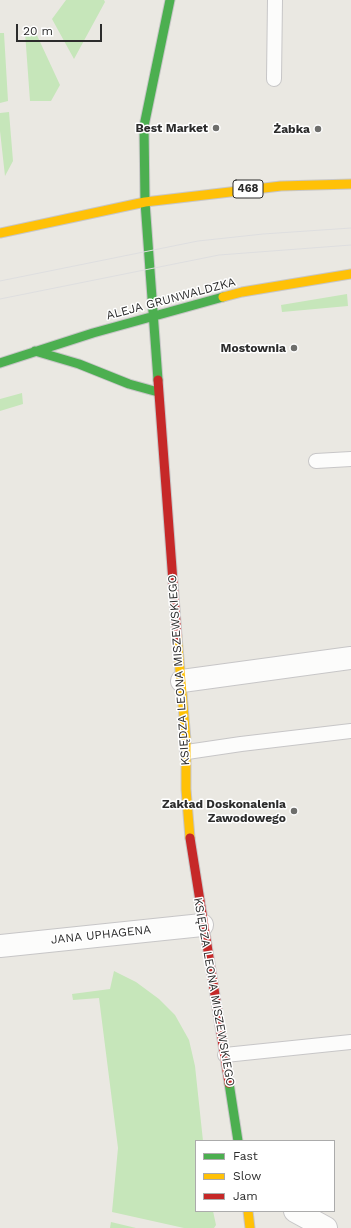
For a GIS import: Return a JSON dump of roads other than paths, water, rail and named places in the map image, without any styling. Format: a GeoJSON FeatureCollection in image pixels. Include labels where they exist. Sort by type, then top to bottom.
{"type":"FeatureCollection","features":[{"type":"Feature","properties":{"kind":"main road","name":"KSIĘDZA LEONA MISZEWSKIEGO"},"geometry":{"type":"LineString","coordinates":[[170,0],[144,126],[145,202],[158,392],[182,681],[186,752],[186,789],[191,853],[202,926],[226,1055],[238,1140]]}},
{"type":"Feature","properties":{"kind":"main road","name":"468"},"geometry":{"type":"LineString","coordinates":[[0,233],[145,202],[273,187],[351,184]]}},
{"type":"Feature","properties":{"kind":"main road","name":"ALEJA GRUNWALDZKA"},"geometry":{"type":"LineString","coordinates":[[0,363],[153,316],[242,292],[351,274]]}},
{"type":"Feature","properties":{"kind":"main road"},"geometry":{"type":"LineString","coordinates":[[35,351],[79,364],[129,384],[158,392]]}},
{"type":"Feature","properties":{"kind":"main road"},"geometry":{"type":"LineString","coordinates":[[248,1212],[250,1228]]}},
{"type":"Feature","properties":{"kind":"street"},"geometry":{"type":"LineString","coordinates":[[182,681],[351,658]]}},
{"type":"Feature","properties":{"kind":"street","name":"JANA UPHAGENA"},"geometry":{"type":"LineString","coordinates":[[0,946],[202,926]]}},
{"type":"Feature","properties":{"kind":"street"},"geometry":{"type":"LineString","coordinates":[[297,1212],[326,1228]]}},
{"type":"Feature","properties":{"kind":"lane"},"geometry":{"type":"LineString","coordinates":[[274,79],[276,0]]}},
{"type":"Feature","properties":{"kind":"lane"},"geometry":{"type":"LineString","coordinates":[[316,461],[351,459]]}},
{"type":"Feature","properties":{"kind":"lane"},"geometry":{"type":"LineString","coordinates":[[186,752],[351,731]]}},
{"type":"Feature","properties":{"kind":"lane"},"geometry":{"type":"LineString","coordinates":[[226,1055],[351,1042]]}},
{"type":"Feature","properties":{"kind":"tram line"},"geometry":{"type":"LineString","coordinates":[[0,281],[198,241],[263,234],[351,228]]}},
{"type":"Feature","properties":{"kind":"tram line"},"geometry":{"type":"LineString","coordinates":[[0,299],[219,255],[351,245]]}},
{"type":"Feature","properties":{"kind":"place","name":"Best Market"},"geometry":{"type":"Point","coordinates":[216,128]}},
{"type":"Feature","properties":{"kind":"place","name":"Żabka"},"geometry":{"type":"Point","coordinates":[318,129]}},
{"type":"Feature","properties":{"kind":"place","name":"Mostownia"},"geometry":{"type":"Point","coordinates":[294,348]}},
{"type":"Feature","properties":{"kind":"place","name":"Zakład Doskonalenia Zawodowego"},"geometry":{"type":"Point","coordinates":[294,811]}}]}
